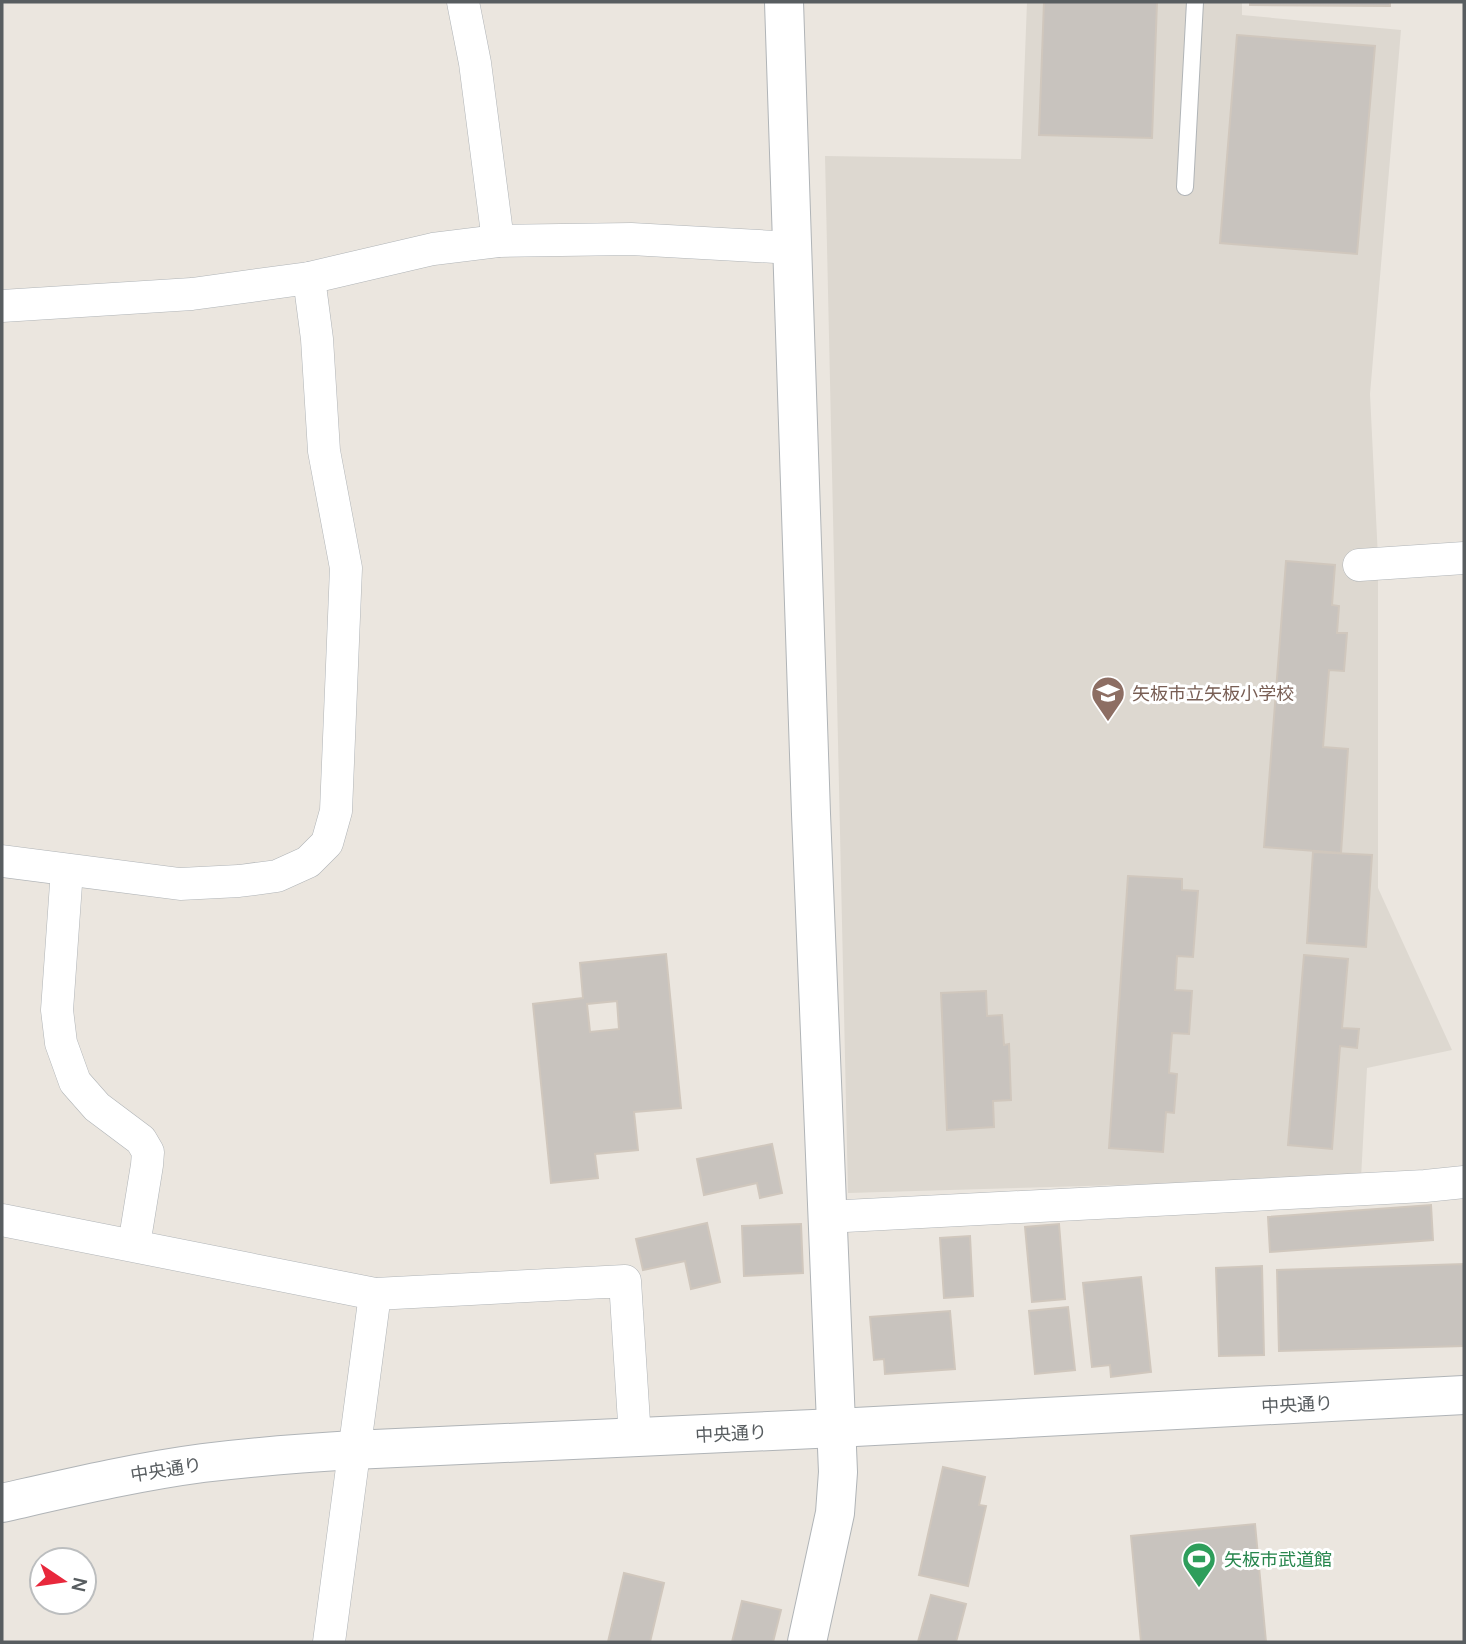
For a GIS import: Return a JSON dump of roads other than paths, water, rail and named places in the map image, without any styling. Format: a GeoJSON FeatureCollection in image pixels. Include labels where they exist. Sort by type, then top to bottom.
{"type":"FeatureCollection","features":[{"type":"Feature","properties":{"kind":"street"},"geometry":{"type":"LineString","coordinates":[[463,2],[475,63],[498,241]]}},
{"type":"Feature","properties":{"kind":"street"},"geometry":{"type":"LineString","coordinates":[[784,2],[811,814],[838,1472],[835,1513],[807,1642]]}},
{"type":"Feature","properties":{"kind":"street"},"geometry":{"type":"LineString","coordinates":[[2,306],[191,294],[309,278],[433,249],[498,241],[631,239],[793,248]]}},
{"type":"Feature","properties":{"kind":"street"},"geometry":{"type":"LineString","coordinates":[[2,861],[180,884],[239,881],[277,876],[308,862],[327,843],[336,811],[346,568],[324,451],[317,339],[309,278]]}},
{"type":"Feature","properties":{"kind":"street"},"geometry":{"type":"LineString","coordinates":[[1359,565],[1464,558]]}},
{"type":"Feature","properties":{"kind":"street"},"geometry":{"type":"LineString","coordinates":[[67,870],[57,1010],[61,1043],[75,1082],[97,1107],[141,1140],[148,1152],[134,1245]]}},
{"type":"Feature","properties":{"kind":"street"},"geometry":{"type":"LineString","coordinates":[[826,1217],[1464,1182]]}},
{"type":"Feature","properties":{"kind":"street"},"geometry":{"type":"LineString","coordinates":[[2,1220],[375,1294],[625,1281],[635,1438]]}},
{"type":"Feature","properties":{"kind":"street"},"geometry":{"type":"LineString","coordinates":[[329,1642],[375,1294]]}},
{"type":"Feature","properties":{"kind":"street","name":"中央通り"},"geometry":{"type":"LineString","coordinates":[[2,1503],[108,1479],[201,1463],[273,1455],[1464,1395]]}},
{"type":"Feature","properties":{"kind":"lane"},"geometry":{"type":"LineString","coordinates":[[1185,187],[1195,2]]}},
{"type":"Feature","properties":{"kind":"place","name":"矢板市立矢板小学校"},"geometry":{"type":"Point","coordinates":[1108,723]}},
{"type":"Feature","properties":{"kind":"place","name":"矢板市武道館"},"geometry":{"type":"Point","coordinates":[1199,1589]}}]}
